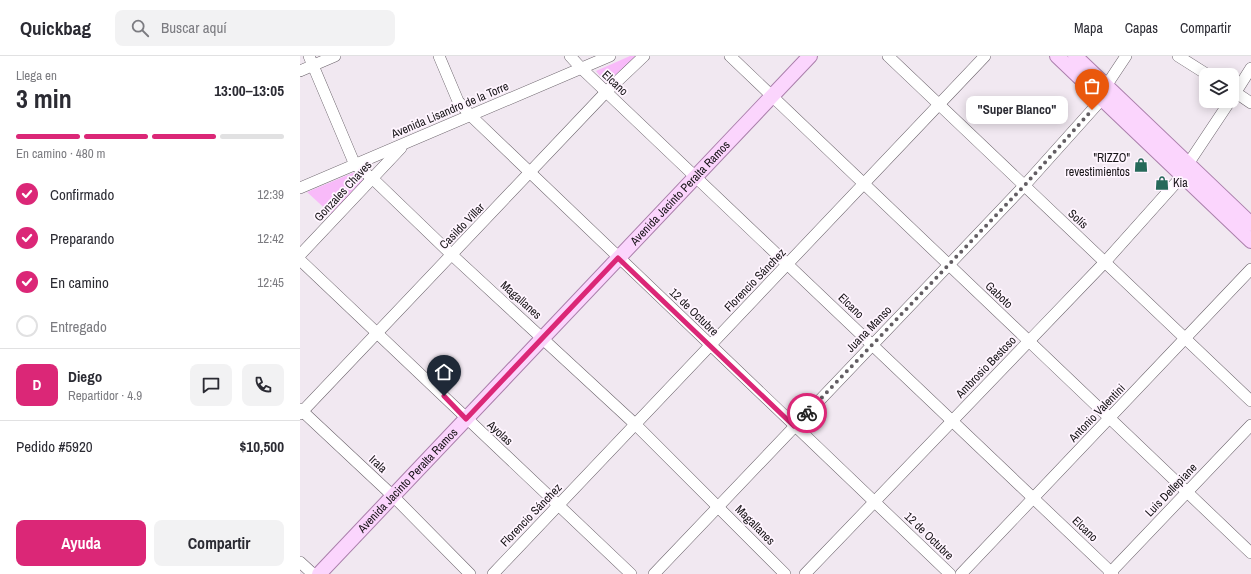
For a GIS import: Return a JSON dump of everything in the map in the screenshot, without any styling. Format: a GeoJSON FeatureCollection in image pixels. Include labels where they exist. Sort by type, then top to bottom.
{"type":"FeatureCollection","features":[{"type":"Feature","properties":{"kind":"main road","name":"Avenida Jacinto Peralta Ramos"},"geometry":{"type":"LineString","coordinates":[[319,574],[810,56]]}},
{"type":"Feature","properties":{"kind":"main road"},"geometry":{"type":"LineString","coordinates":[[1057,56],[1104,93],[1185,170],[1251,242]]}},
{"type":"Feature","properties":{"kind":"main road"},"geometry":{"type":"LineString","coordinates":[[1075,56],[1104,93]]}},
{"type":"Feature","properties":{"kind":"main road"},"geometry":{"type":"LineString","coordinates":[[1185,170],[1251,224]]}},
{"type":"Feature","properties":{"kind":"street"},"geometry":{"type":"LineString","coordinates":[[300,71],[311,61],[335,56]]}},
{"type":"Feature","properties":{"kind":"street","name":"12 de Octubre"},"geometry":{"type":"LineString","coordinates":[[439,56],[458,102],[470,116],[950,574]]}},
{"type":"Feature","properties":{"kind":"street","name":"Elcano"},"geometry":{"type":"LineString","coordinates":[[570,56],[1111,573]]}},
{"type":"Feature","properties":{"kind":"street","name":"Avenida Lisandro de la Torre"},"geometry":{"type":"LineString","coordinates":[[300,188],[610,56]]}},
{"type":"Feature","properties":{"kind":"street","name":"Casildo Villar"},"geometry":{"type":"LineString","coordinates":[[301,412],[606,92],[644,56]]}},
{"type":"Feature","properties":{"kind":"street","name":"Gaboto"},"geometry":{"type":"LineString","coordinates":[[730,56],[1251,552]]}},
{"type":"Feature","properties":{"kind":"street","name":"Solís"},"geometry":{"type":"LineString","coordinates":[[888,56],[1251,401]]}},
{"type":"Feature","properties":{"kind":"street","name":"Florencio Sánchez"},"geometry":{"type":"LineString","coordinates":[[493,574],[985,56]]}},
{"type":"Feature","properties":{"kind":"street","name":"Juana Manso"},"geometry":{"type":"LineString","coordinates":[[654,574],[1024,186],[1104,93],[1126,56]]}},
{"type":"Feature","properties":{"kind":"street"},"geometry":{"type":"LineString","coordinates":[[1178,56],[1199,69]]}},
{"type":"Feature","properties":{"kind":"street","name":"Magallanes"},"geometry":{"type":"LineString","coordinates":[[311,61],[355,165],[372,178],[452,255],[635,424],[785,574]]}},
{"type":"Feature","properties":{"kind":"street","name":"Ambrosio Bestoso"},"geometry":{"type":"LineString","coordinates":[[1239,85],[1251,68]]}},
{"type":"Feature","properties":{"kind":"street"},"geometry":{"type":"LineString","coordinates":[[1239,98],[1251,103]]}},
{"type":"Feature","properties":{"kind":"street","name":"Ambrosio Bestoso"},"geometry":{"type":"LineString","coordinates":[[805,574],[1105,262],[1185,170],[1224,108]]}},
{"type":"Feature","properties":{"kind":"street","name":"Gonzales Chaves"},"geometry":{"type":"LineString","coordinates":[[300,255],[404,144]]}},
{"type":"Feature","properties":{"kind":"street","name":"Ayolas"},"geometry":{"type":"LineString","coordinates":[[300,260],[422,374],[466,419],[631,574]]}},
{"type":"Feature","properties":{"kind":"street","name":"Antonio Valentini"},"geometry":{"type":"LineString","coordinates":[[961,574],[1251,269]]}},
{"type":"Feature","properties":{"kind":"street","name":"Irala"},"geometry":{"type":"LineString","coordinates":[[301,412],[393,496],[470,574]]}},
{"type":"Feature","properties":{"kind":"street","name":"Luis Dellepiane"},"geometry":{"type":"LineString","coordinates":[[1111,573],[1251,425]]}},
{"type":"Feature","properties":{"kind":"street"},"geometry":{"type":"LineString","coordinates":[[300,562],[313,574]]}},
{"type":"Feature","properties":{"kind":"shaded area"},"geometry":{"type":"Polygon","coordinates":[[[630,56],[636,56],[613,82],[605,82],[596,71],[630,56]]]}},
{"type":"Feature","properties":{"kind":"shaded area"},"geometry":{"type":"Polygon","coordinates":[[[357,172],[363,180],[332,215],[307,192],[357,172]]]}},
{"type":"Feature","properties":{"kind":"way so far"},"geometry":{"type":"LineString","coordinates":[[807,413],[1024,186],[1092,110]]}},
{"type":"Feature","properties":{"kind":"place","name":"\"Super Blanco\""},"geometry":{"type":"Point","coordinates":[1092,110]}},
{"type":"Feature","properties":{"kind":"place","name":"\"RIZZO\" revestimientos"},"geometry":{"type":"Point","coordinates":[1141,165]}},
{"type":"Feature","properties":{"kind":"place","name":"Kia"},"geometry":{"type":"Point","coordinates":[1162,183]}},
{"type":"Feature","properties":{"kind":"route"},"geometry":{"type":"LineString","coordinates":[[444,396],[466,419],[618,258],[794,426],[807,413]]}}]}
